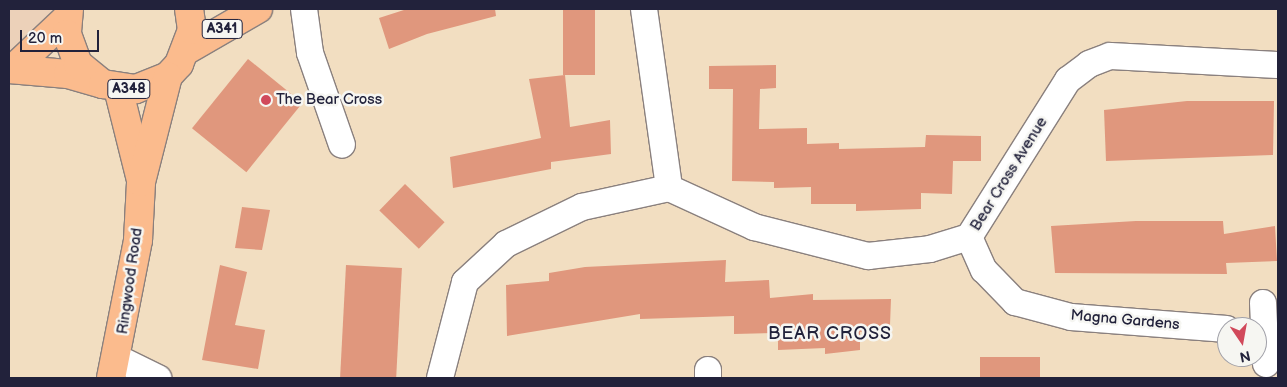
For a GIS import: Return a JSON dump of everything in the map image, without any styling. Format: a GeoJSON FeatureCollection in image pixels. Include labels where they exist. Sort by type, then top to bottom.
{"type":"FeatureCollection","features":[{"type":"Feature","properties":{"kind":"main road","name":"A348"},"geometry":{"type":"LineString","coordinates":[[68,13],[71,50],[89,75],[111,86],[136,89],[168,76],[187,50],[192,30],[189,9]]}},
{"type":"Feature","properties":{"kind":"main road","name":"A341"},"geometry":{"type":"LineString","coordinates":[[187,50],[258,9]]}},
{"type":"Feature","properties":{"kind":"main road"},"geometry":{"type":"LineString","coordinates":[[12,68],[68,13]]}},
{"type":"Feature","properties":{"kind":"main road"},"geometry":{"type":"LineString","coordinates":[[12,68],[111,86]]}},
{"type":"Feature","properties":{"kind":"main road","name":"Ringwood Road"},"geometry":{"type":"LineString","coordinates":[[114,368],[138,240],[141,182],[168,76]]}},
{"type":"Feature","properties":{"kind":"main road","name":"Ringwood Road"},"geometry":{"type":"LineString","coordinates":[[111,86],[141,182]]}},
{"type":"Feature","properties":{"kind":"street"},"geometry":{"type":"LineString","coordinates":[[304,9],[310,53],[342,145]]}},
{"type":"Feature","properties":{"kind":"street"},"geometry":{"type":"LineString","coordinates":[[440,378],[464,282],[506,244],[582,207],[669,188],[644,9]]}},
{"type":"Feature","properties":{"kind":"street","name":"Bear Cross Avenue"},"geometry":{"type":"LineString","coordinates":[[669,188],[754,226],[868,256],[930,249],[969,237],[1068,80],[1089,64],[1110,56],[1278,65]]}},
{"type":"Feature","properties":{"kind":"street","name":"Magna Gardens"},"geometry":{"type":"LineString","coordinates":[[969,237],[984,270],[1015,302],[1071,317],[1217,328]]}},
{"type":"Feature","properties":{"kind":"street"},"geometry":{"type":"LineString","coordinates":[[1262,317],[1263,304]]}},
{"type":"Feature","properties":{"kind":"street"},"geometry":{"type":"LineString","coordinates":[[114,368],[158,378]]}},
{"type":"Feature","properties":{"kind":"shaded area"},"geometry":{"type":"Polygon","coordinates":[[[9,9],[69,9],[9,69],[9,9]]]}},
{"type":"Feature","properties":{"kind":"building"},"geometry":{"type":"Polygon","coordinates":[[[407,9],[495,9],[496,16],[427,34],[389,49],[379,18],[407,9]]]}},
{"type":"Feature","properties":{"kind":"building"},"geometry":{"type":"Polygon","coordinates":[[[563,9],[595,9],[595,75],[563,75],[563,9]]]}},
{"type":"Feature","properties":{"kind":"building"},"geometry":{"type":"Polygon","coordinates":[[[248,59],[302,103],[246,172],[192,128],[248,59]]]}},
{"type":"Feature","properties":{"kind":"building"},"geometry":{"type":"Polygon","coordinates":[[[776,65],[776,88],[760,89],[759,129],[807,128],[807,144],[839,143],[839,149],[925,147],[926,135],[981,136],[981,161],[953,161],[952,194],[921,193],[921,209],[856,211],[856,204],[811,204],[811,187],[774,188],[774,182],[732,181],[733,89],[709,89],[709,66],[776,65]]]}},
{"type":"Feature","properties":{"kind":"building"},"geometry":{"type":"Polygon","coordinates":[[[565,75],[570,127],[610,120],[611,154],[551,162],[551,169],[453,188],[450,157],[541,138],[529,79],[565,75]]]}},
{"type":"Feature","properties":{"kind":"building"},"geometry":{"type":"Polygon","coordinates":[[[1187,101],[1274,101],[1273,155],[1106,161],[1104,110],[1187,101]]]}},
{"type":"Feature","properties":{"kind":"building"},"geometry":{"type":"Polygon","coordinates":[[[405,184],[445,222],[419,249],[379,211],[405,184]]]}},
{"type":"Feature","properties":{"kind":"building"},"geometry":{"type":"Polygon","coordinates":[[[242,207],[270,210],[262,250],[235,248],[242,207]]]}},
{"type":"Feature","properties":{"kind":"building"},"geometry":{"type":"Polygon","coordinates":[[[1136,221],[1223,221],[1224,234],[1275,226],[1277,261],[1226,263],[1227,274],[1055,273],[1051,226],[1136,221]]]}},
{"type":"Feature","properties":{"kind":"building"},"geometry":{"type":"Polygon","coordinates":[[[726,260],[725,282],[769,280],[770,298],[813,294],[813,300],[891,299],[890,325],[860,332],[860,350],[825,354],[825,348],[778,350],[778,333],[734,334],[734,316],[640,319],[640,314],[507,336],[506,285],[549,281],[549,273],[585,267],[726,260]]]}},
{"type":"Feature","properties":{"kind":"building"},"geometry":{"type":"Polygon","coordinates":[[[220,265],[247,272],[235,325],[265,330],[258,369],[202,360],[220,265]]]}},
{"type":"Feature","properties":{"kind":"building"},"geometry":{"type":"Polygon","coordinates":[[[346,265],[402,268],[396,378],[340,378],[346,265]]]}},
{"type":"Feature","properties":{"kind":"building"},"geometry":{"type":"Polygon","coordinates":[[[980,357],[1040,357],[1040,378],[980,378],[980,357]]]}},
{"type":"Feature","properties":{"kind":"place","name":"The Bear Cross"},"geometry":{"type":"Point","coordinates":[266,100]}},
{"type":"Feature","properties":{"kind":"district","name":"BEAR CROSS"},"geometry":{"type":"Point","coordinates":[830,334]}}]}
